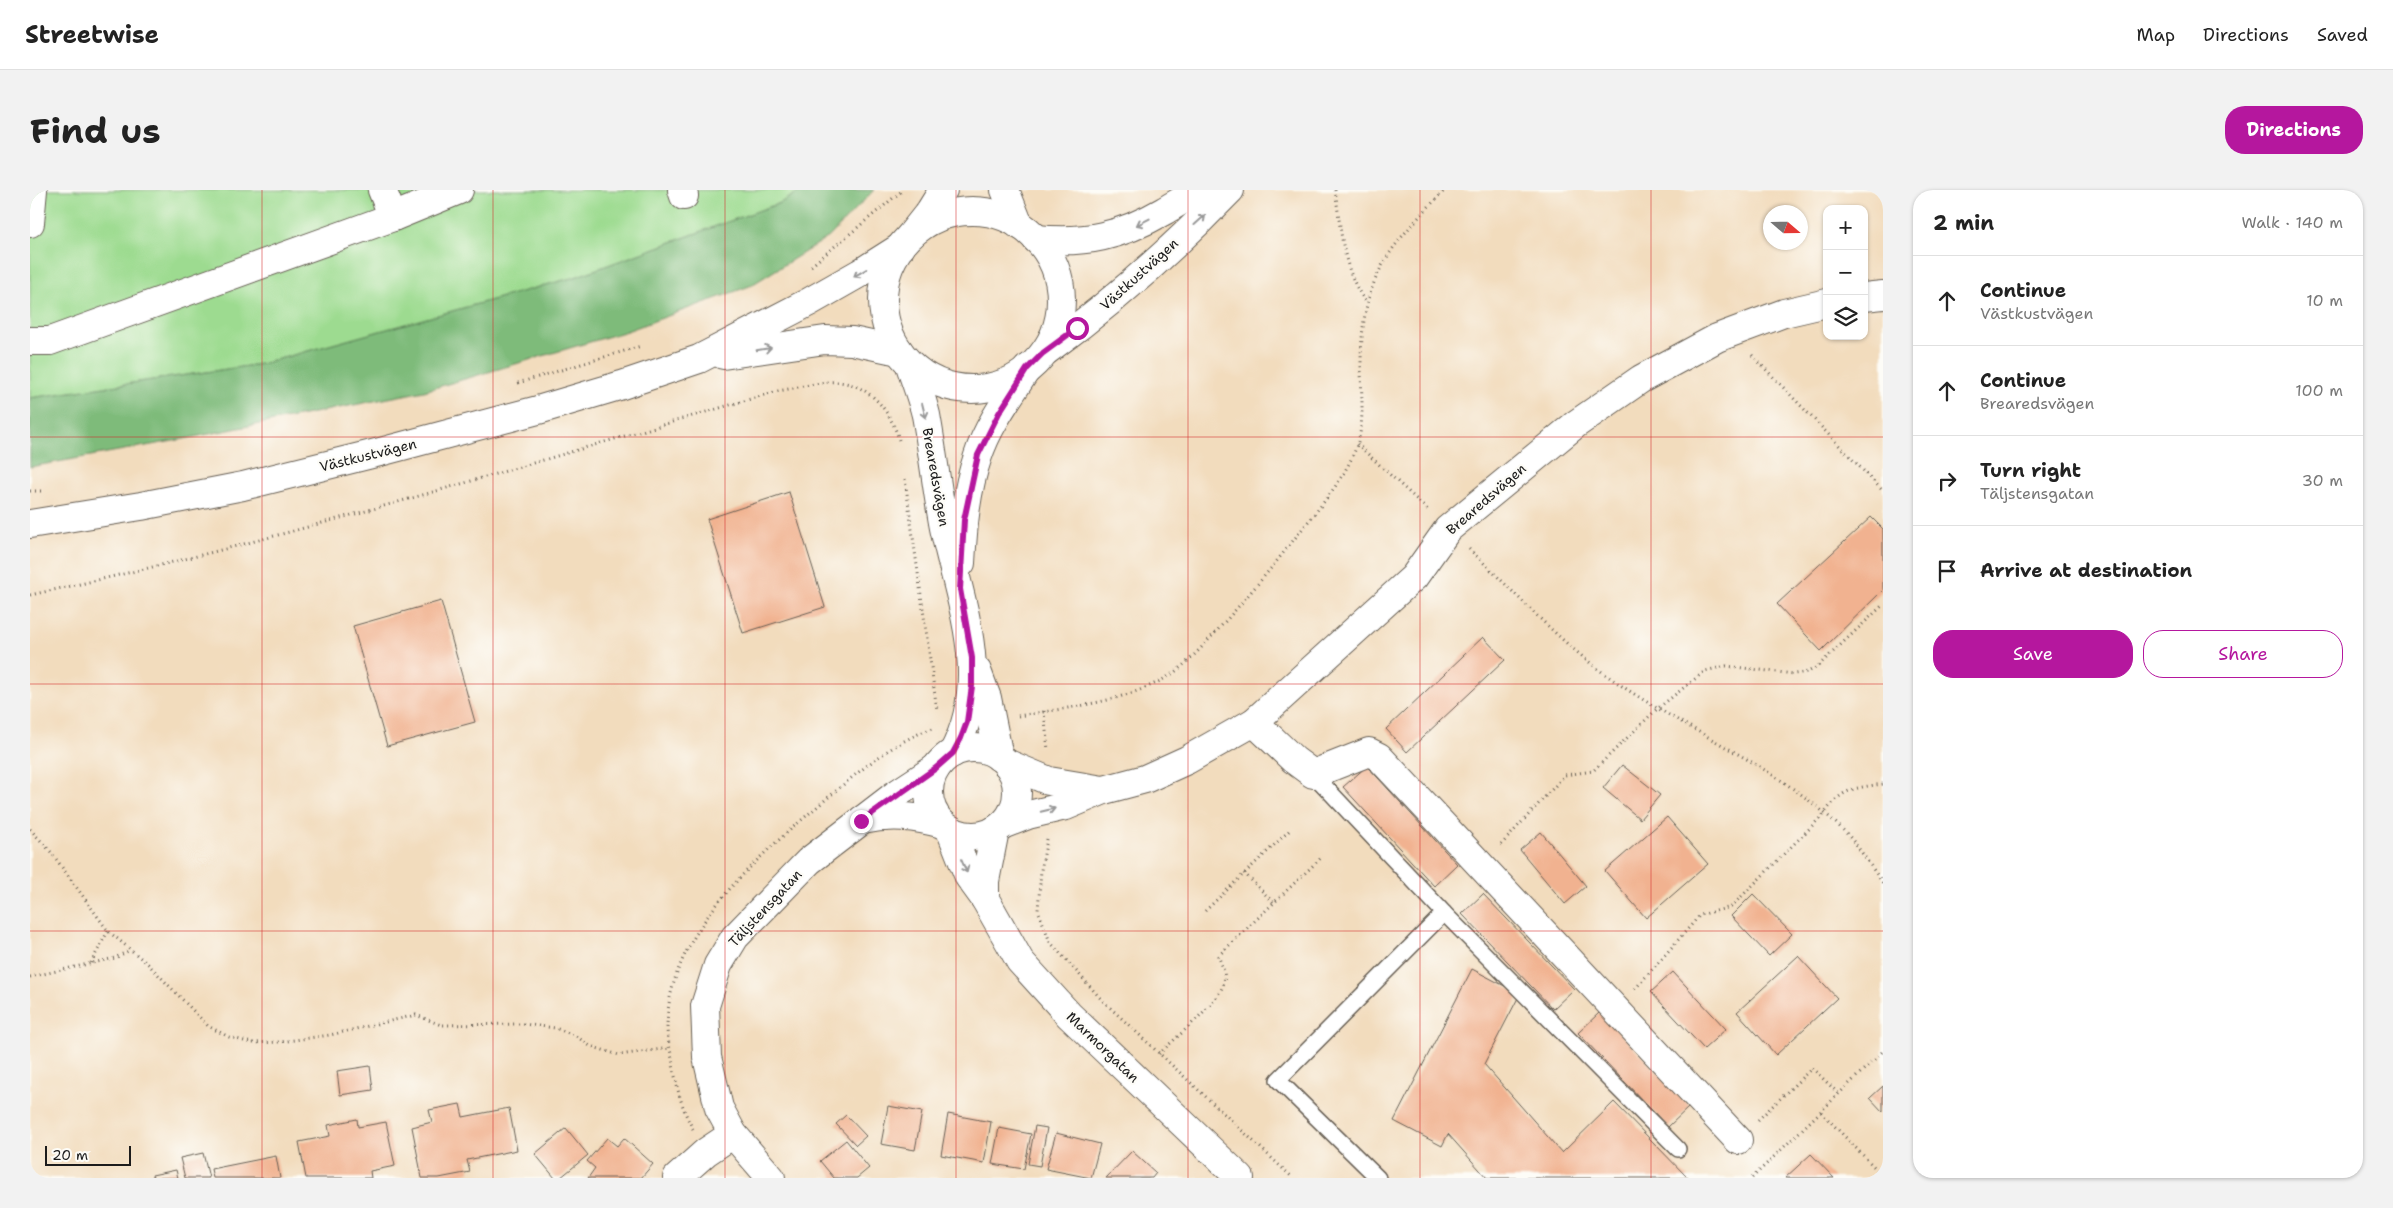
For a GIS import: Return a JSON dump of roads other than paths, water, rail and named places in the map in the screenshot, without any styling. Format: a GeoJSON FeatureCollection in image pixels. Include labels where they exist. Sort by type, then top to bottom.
{"type":"FeatureCollection","features":[{"type":"Feature","properties":{"kind":"street"},"geometry":{"type":"LineString","coordinates":[[30,224],[33,190]]}},
{"type":"Feature","properties":{"kind":"street"},"geometry":{"type":"LineString","coordinates":[[382,190],[393,217]]}},
{"type":"Feature","properties":{"kind":"street"},"geometry":{"type":"LineString","coordinates":[[30,341],[50,341],[393,217],[458,190]]}},
{"type":"Feature","properties":{"kind":"street"},"geometry":{"type":"LineString","coordinates":[[943,190],[930,211],[906,241],[888,271],[883,298],[887,326],[904,358],[921,374],[947,386],[975,389],[1003,383],[1035,361],[1056,329],[1060,302],[1056,274],[1052,262],[1027,232],[1005,190]]}},
{"type":"Feature","properties":{"kind":"street"},"geometry":{"type":"LineString","coordinates":[[906,241],[932,221],[956,213],[988,213],[1004,217],[1027,232],[1065,242],[1103,237],[1132,228],[1201,190]]}},
{"type":"Feature","properties":{"kind":"street","name":"Västkustvägen"},"geometry":{"type":"LineString","coordinates":[[1035,361],[1113,298],[1230,190]]}},
{"type":"Feature","properties":{"kind":"street","name":"Västkustvägen"},"geometry":{"type":"LineString","coordinates":[[699,359],[843,283],[906,241]]}},
{"type":"Feature","properties":{"kind":"street"},"geometry":{"type":"LineString","coordinates":[[1868,297],[1883,295]]}},
{"type":"Feature","properties":{"kind":"street","name":"Brearedsvägen"},"geometry":{"type":"LineString","coordinates":[[998,827],[1104,790],[1145,779],[1187,760],[1254,722],[1414,577],[1448,529],[1576,424],[1642,380],[1717,338],[1784,313],[1823,304]]}},
{"type":"Feature","properties":{"kind":"street","name":"Västkustvägen"},"geometry":{"type":"LineString","coordinates":[[30,524],[199,495],[371,454],[538,410],[699,359],[825,340],[852,341],[904,358]]}},
{"type":"Feature","properties":{"kind":"street","name":"Brearedsvägen"},"geometry":{"type":"LineString","coordinates":[[904,358],[926,414],[944,526],[960,589],[972,658],[972,686],[967,722],[944,760]]}},
{"type":"Feature","properties":{"kind":"street","name":"Brearedsvägen"},"geometry":{"type":"LineString","coordinates":[[960,589],[964,520],[978,455],[999,413],[1035,361]]}},
{"type":"Feature","properties":{"kind":"street","name":"Brearedsvägen"},"geometry":{"type":"LineString","coordinates":[[972,658],[987,698],[1003,760],[1049,781],[1104,790]]}},
{"type":"Feature","properties":{"kind":"street"},"geometry":{"type":"LineString","coordinates":[[1254,722],[1294,760],[1313,774],[1369,752],[1379,757],[1738,1140]]}},
{"type":"Feature","properties":{"kind":"street"},"geometry":{"type":"LineString","coordinates":[[975,748],[992,752],[1003,760],[1015,780],[1016,800],[1013,809],[998,827],[972,836],[946,826],[934,812],[930,797],[930,782],[944,760],[975,748]]}},
{"type":"Feature","properties":{"kind":"street","name":"Täljstensgatan"},"geometry":{"type":"LineString","coordinates":[[771,1178],[733,1134],[719,1108],[707,1057],[706,1006],[718,965],[735,937],[809,861],[944,760]]}},
{"type":"Feature","properties":{"kind":"street","name":"Täljstensgatan"},"geometry":{"type":"LineString","coordinates":[[861,821],[880,816],[910,816],[946,826]]}},
{"type":"Feature","properties":{"kind":"street","name":"Marmorgatan"},"geometry":{"type":"LineString","coordinates":[[946,826],[969,877],[986,899],[1020,961],[1069,1015],[1240,1178]]}},
{"type":"Feature","properties":{"kind":"street","name":"Marmorgatan"},"geometry":{"type":"LineString","coordinates":[[986,899],[985,882],[998,827]]}},
{"type":"Feature","properties":{"kind":"street"},"geometry":{"type":"LineString","coordinates":[[678,1178],[706,1152],[733,1134]]}},
{"type":"Feature","properties":{"kind":"lane"},"geometry":{"type":"LineString","coordinates":[[1313,774],[1444,913],[1678,1149]]}},
{"type":"Feature","properties":{"kind":"lane"},"geometry":{"type":"LineString","coordinates":[[1378,1178],[1278,1080],[1444,913]]}}]}
